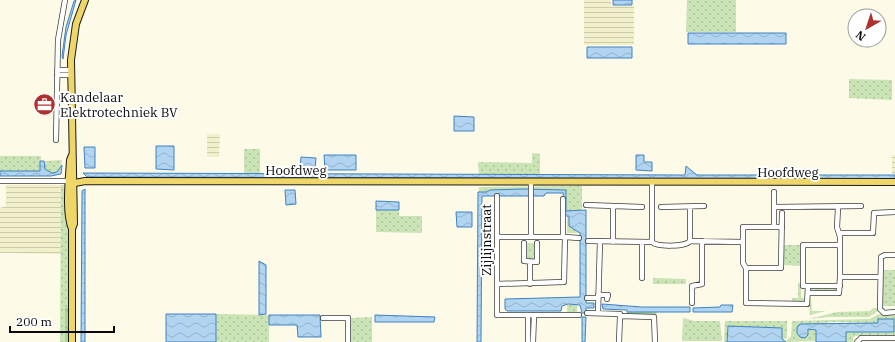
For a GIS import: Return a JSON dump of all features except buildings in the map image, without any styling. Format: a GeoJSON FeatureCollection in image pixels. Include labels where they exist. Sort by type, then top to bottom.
{"type":"FeatureCollection","features":[{"type":"Feature","properties":{"kind":"main road"},"geometry":{"type":"LineString","coordinates":[[72,342],[72,229],[70,223],[73,181],[70,160],[72,154],[71,60],[73,38],[79,14],[85,0]]}},
{"type":"Feature","properties":{"kind":"main road"},"geometry":{"type":"LineString","coordinates":[[72,73],[78,31],[89,0]]}},
{"type":"Feature","properties":{"kind":"main road","name":"Hoofdweg"},"geometry":{"type":"LineString","coordinates":[[73,181],[652,183],[895,182]]}},
{"type":"Feature","properties":{"kind":"main road","name":"Hoofdweg"},"geometry":{"type":"LineString","coordinates":[[873,183],[895,185]]}},
{"type":"Feature","properties":{"kind":"street"},"geometry":{"type":"LineString","coordinates":[[56,140],[58,40],[65,0]]}},
{"type":"Feature","properties":{"kind":"street"},"geometry":{"type":"LineString","coordinates":[[57,72],[72,73]]}},
{"type":"Feature","properties":{"kind":"street","name":"Hoofdweg"},"geometry":{"type":"LineString","coordinates":[[0,181],[73,181]]}},
{"type":"Feature","properties":{"kind":"street"},"geometry":{"type":"LineString","coordinates":[[531,182],[531,237]]}},
{"type":"Feature","properties":{"kind":"street"},"geometry":{"type":"LineString","coordinates":[[652,183],[652,242]]}},
{"type":"Feature","properties":{"kind":"street"},"geometry":{"type":"LineString","coordinates":[[774,192],[774,227]]}},
{"type":"Feature","properties":{"kind":"street","name":"Zijlijnstraat"},"geometry":{"type":"LineString","coordinates":[[497,196],[496,315],[528,315]]}},
{"type":"Feature","properties":{"kind":"street"},"geometry":{"type":"LineString","coordinates":[[497,284],[564,282],[563,199]]}},
{"type":"Feature","properties":{"kind":"street"},"geometry":{"type":"LineString","coordinates":[[586,205],[642,207]]}},
{"type":"Feature","properties":{"kind":"street"},"geometry":{"type":"LineString","coordinates":[[661,207],[704,206]]}},
{"type":"Feature","properties":{"kind":"street"},"geometry":{"type":"LineString","coordinates":[[774,207],[838,208],[861,206]]}},
{"type":"Feature","properties":{"kind":"street"},"geometry":{"type":"LineString","coordinates":[[613,242],[614,207]]}},
{"type":"Feature","properties":{"kind":"street"},"geometry":{"type":"LineString","coordinates":[[690,207],[690,241]]}},
{"type":"Feature","properties":{"kind":"street"},"geometry":{"type":"LineString","coordinates":[[808,293],[840,293],[840,245],[837,227],[838,208]]}},
{"type":"Feature","properties":{"kind":"street"},"geometry":{"type":"LineString","coordinates":[[839,233],[873,234],[874,213],[895,212]]}},
{"type":"Feature","properties":{"kind":"street"},"geometry":{"type":"LineString","coordinates":[[746,268],[781,268],[782,213]]}},
{"type":"Feature","properties":{"kind":"street"},"geometry":{"type":"LineString","coordinates":[[782,227],[743,227],[743,263],[746,268],[746,303],[807,304],[808,286]]}},
{"type":"Feature","properties":{"kind":"street"},"geometry":{"type":"LineString","coordinates":[[497,237],[579,238]]}},
{"type":"Feature","properties":{"kind":"street"},"geometry":{"type":"LineString","coordinates":[[588,241],[652,242],[656,245],[684,245],[690,241],[743,242]]}},
{"type":"Feature","properties":{"kind":"street"},"geometry":{"type":"LineString","coordinates":[[598,313],[600,241]]}},
{"type":"Feature","properties":{"kind":"street"},"geometry":{"type":"LineString","coordinates":[[692,303],[692,286],[702,284],[702,241]]}},
{"type":"Feature","properties":{"kind":"street"},"geometry":{"type":"LineString","coordinates":[[642,242],[642,278]]}},
{"type":"Feature","properties":{"kind":"street"},"geometry":{"type":"LineString","coordinates":[[524,243],[524,261],[530,262],[537,262],[538,243]]}},
{"type":"Feature","properties":{"kind":"street"},"geometry":{"type":"LineString","coordinates":[[840,245],[803,245],[803,286],[840,286]]}},
{"type":"Feature","properties":{"kind":"street"},"geometry":{"type":"LineString","coordinates":[[895,255],[885,255],[881,257],[880,277],[880,309],[884,312],[895,312]]}},
{"type":"Feature","properties":{"kind":"street"},"geometry":{"type":"LineString","coordinates":[[530,262],[530,284]]}},
{"type":"Feature","properties":{"kind":"street"},"geometry":{"type":"LineString","coordinates":[[840,277],[880,277]]}},
{"type":"Feature","properties":{"kind":"street"},"geometry":{"type":"LineString","coordinates":[[587,298],[608,295],[608,299]]}},
{"type":"Feature","properties":{"kind":"street"},"geometry":{"type":"LineString","coordinates":[[587,313],[654,317],[655,342]]}},
{"type":"Feature","properties":{"kind":"street"},"geometry":{"type":"LineString","coordinates":[[528,342],[528,315],[579,315]]}},
{"type":"Feature","properties":{"kind":"street"},"geometry":{"type":"LineString","coordinates":[[533,342],[534,315]]}},
{"type":"Feature","properties":{"kind":"street"},"geometry":{"type":"LineString","coordinates":[[619,342],[620,316]]}},
{"type":"Feature","properties":{"kind":"street"},"geometry":{"type":"LineString","coordinates":[[323,318],[348,318],[348,342]]}},
{"type":"Feature","properties":{"kind":"street"},"geometry":{"type":"LineString","coordinates":[[857,342],[861,338],[895,338]]}},
{"type":"Feature","properties":{"kind":"green space"},"geometry":{"type":"Polygon","coordinates":[[[584,0],[611,0],[611,6],[634,6],[634,45],[584,45],[584,0]]]}},
{"type":"Feature","properties":{"kind":"green space"},"geometry":{"type":"Polygon","coordinates":[[[687,0],[736,0],[736,32],[686,32],[687,0]]]}},
{"type":"Feature","properties":{"kind":"green space"},"geometry":{"type":"Polygon","coordinates":[[[849,79],[892,80],[892,100],[849,98],[849,79]]]}},
{"type":"Feature","properties":{"kind":"green space"},"geometry":{"type":"Polygon","coordinates":[[[207,134],[220,134],[219,157],[207,157],[207,134]]]}},
{"type":"Feature","properties":{"kind":"green space"},"geometry":{"type":"Polygon","coordinates":[[[244,149],[260,149],[260,173],[244,173],[244,149]]]}},
{"type":"Feature","properties":{"kind":"green space"},"geometry":{"type":"Polygon","coordinates":[[[532,153],[540,154],[540,174],[479,174],[478,162],[532,163],[532,153]]]}},
{"type":"Feature","properties":{"kind":"green space"},"geometry":{"type":"Polygon","coordinates":[[[892,155],[895,155],[895,175],[892,175],[892,155]]]}},
{"type":"Feature","properties":{"kind":"green space"},"geometry":{"type":"Polygon","coordinates":[[[0,156],[41,156],[40,171],[0,171],[0,156]]]}},
{"type":"Feature","properties":{"kind":"green space"},"geometry":{"type":"Polygon","coordinates":[[[62,160],[60,169],[55,173],[48,172],[45,169],[44,161],[62,160]]]}},
{"type":"Feature","properties":{"kind":"green space"},"geometry":{"type":"Polygon","coordinates":[[[65,183],[71,264],[71,305],[65,309],[65,342],[60,342],[61,185],[65,185],[65,183]]]}},
{"type":"Feature","properties":{"kind":"green space"},"geometry":{"type":"Polygon","coordinates":[[[6,185],[61,185],[61,254],[0,253],[0,208],[6,206],[6,185]]]}},
{"type":"Feature","properties":{"kind":"green space"},"geometry":{"type":"Polygon","coordinates":[[[582,186],[582,210],[566,211],[566,190],[490,190],[487,192],[479,192],[479,187],[582,186]]]}},
{"type":"Feature","properties":{"kind":"green space"},"geometry":{"type":"Polygon","coordinates":[[[376,210],[399,210],[399,216],[422,216],[422,233],[376,232],[376,210]]]}},
{"type":"Feature","properties":{"kind":"green space"},"geometry":{"type":"Polygon","coordinates":[[[567,215],[569,217],[580,233],[567,233],[567,215]]]}},
{"type":"Feature","properties":{"kind":"green space"},"geometry":{"type":"Polygon","coordinates":[[[526,243],[536,243],[536,260],[526,260],[526,243]]]}},
{"type":"Feature","properties":{"kind":"green space"},"geometry":{"type":"Polygon","coordinates":[[[783,245],[801,245],[801,266],[783,265],[783,245]]]}},
{"type":"Feature","properties":{"kind":"green space"},"geometry":{"type":"Polygon","coordinates":[[[883,270],[895,270],[895,306],[882,306],[883,270]]]}},
{"type":"Feature","properties":{"kind":"green space"},"geometry":{"type":"Polygon","coordinates":[[[653,278],[686,279],[686,284],[653,284],[653,278]]]}},
{"type":"Feature","properties":{"kind":"green space"},"geometry":{"type":"Polygon","coordinates":[[[798,283],[801,283],[801,298],[805,299],[805,301],[792,302],[792,298],[798,298],[798,283]]]}},
{"type":"Feature","properties":{"kind":"green space"},"geometry":{"type":"Polygon","coordinates":[[[810,287],[836,288],[836,292],[810,291],[810,287]]]}},
{"type":"Feature","properties":{"kind":"green space"},"geometry":{"type":"Polygon","coordinates":[[[809,299],[811,299],[812,311],[826,311],[810,315],[809,299]]]}},
{"type":"Feature","properties":{"kind":"green space"},"geometry":{"type":"Polygon","coordinates":[[[71,305],[71,342],[65,342],[65,309],[71,305]]]}},
{"type":"Feature","properties":{"kind":"green space"},"geometry":{"type":"Polygon","coordinates":[[[567,305],[577,305],[577,314],[567,314],[567,305]]]}},
{"type":"Feature","properties":{"kind":"green space"},"geometry":{"type":"Polygon","coordinates":[[[873,308],[878,308],[878,311],[869,317],[829,317],[809,319],[837,312],[870,311],[873,308]]]}},
{"type":"Feature","properties":{"kind":"green space"},"geometry":{"type":"Polygon","coordinates":[[[627,312],[656,312],[657,314],[626,315],[627,312]]]}},
{"type":"Feature","properties":{"kind":"green space"},"geometry":{"type":"Polygon","coordinates":[[[216,314],[269,315],[269,342],[216,342],[216,314]]]}},
{"type":"Feature","properties":{"kind":"green space"},"geometry":{"type":"Polygon","coordinates":[[[879,314],[895,315],[895,336],[856,336],[853,337],[853,342],[846,342],[846,332],[894,332],[878,319],[878,323],[832,322],[797,326],[799,337],[808,335],[808,329],[816,329],[816,341],[785,342],[791,336],[792,321],[870,319],[879,314]]]}},
{"type":"Feature","properties":{"kind":"green space"},"geometry":{"type":"Polygon","coordinates":[[[372,317],[372,342],[350,342],[350,318],[372,317]]]}},
{"type":"Feature","properties":{"kind":"green space"},"geometry":{"type":"Polygon","coordinates":[[[683,318],[695,321],[720,321],[722,341],[682,341],[683,318]]]}},
{"type":"Feature","properties":{"kind":"green space"},"geometry":{"type":"Polygon","coordinates":[[[725,321],[787,321],[787,337],[783,340],[782,339],[781,328],[727,327],[727,342],[724,342],[725,321]]]}},
{"type":"Feature","properties":{"kind":"water"},"geometry":{"type":"Polygon","coordinates":[[[76,0],[66,35],[63,59],[62,56],[66,27],[74,1],[76,0]]]}},
{"type":"Feature","properties":{"kind":"water"},"geometry":{"type":"Polygon","coordinates":[[[613,0],[632,0],[632,5],[613,5],[613,0]]]}},
{"type":"Feature","properties":{"kind":"water"},"geometry":{"type":"Polygon","coordinates":[[[688,33],[786,33],[786,44],[688,44],[688,33]]]}},
{"type":"Feature","properties":{"kind":"water"},"geometry":{"type":"Polygon","coordinates":[[[587,47],[632,47],[632,58],[587,58],[587,47]]]}},
{"type":"Feature","properties":{"kind":"water"},"geometry":{"type":"Polygon","coordinates":[[[454,116],[474,117],[474,131],[454,131],[454,116]]]}},
{"type":"Feature","properties":{"kind":"water"},"geometry":{"type":"Polygon","coordinates":[[[156,146],[174,146],[174,170],[156,169],[156,146]]]}},
{"type":"Feature","properties":{"kind":"water"},"geometry":{"type":"Polygon","coordinates":[[[84,147],[95,147],[95,168],[85,168],[84,147]]]}},
{"type":"Feature","properties":{"kind":"water"},"geometry":{"type":"Polygon","coordinates":[[[324,155],[356,155],[356,170],[325,170],[324,155]]]}},
{"type":"Feature","properties":{"kind":"water"},"geometry":{"type":"Polygon","coordinates":[[[636,155],[644,155],[644,162],[652,162],[652,171],[636,170],[636,155]]]}},
{"type":"Feature","properties":{"kind":"water"},"geometry":{"type":"Polygon","coordinates":[[[301,157],[316,158],[315,169],[300,170],[301,157]]]}},
{"type":"Feature","properties":{"kind":"water"},"geometry":{"type":"Polygon","coordinates":[[[40,161],[44,161],[45,169],[52,173],[57,172],[62,165],[61,174],[51,176],[0,176],[0,171],[40,171],[40,161]]]}},
{"type":"Feature","properties":{"kind":"water"},"geometry":{"type":"Polygon","coordinates":[[[686,166],[697,175],[895,175],[895,179],[87,177],[83,173],[685,175],[686,166]]]}},
{"type":"Feature","properties":{"kind":"water"},"geometry":{"type":"Polygon","coordinates":[[[85,189],[85,342],[81,342],[82,191],[85,189]]]}},
{"type":"Feature","properties":{"kind":"water"},"geometry":{"type":"Polygon","coordinates":[[[285,190],[295,190],[296,204],[286,205],[285,190]]]}},
{"type":"Feature","properties":{"kind":"water"},"geometry":{"type":"Polygon","coordinates":[[[490,190],[566,190],[566,211],[586,210],[586,303],[594,303],[594,308],[586,308],[586,313],[582,313],[580,305],[568,304],[562,306],[561,311],[507,311],[505,309],[505,299],[580,297],[580,233],[569,226],[569,217],[565,215],[563,193],[546,193],[544,196],[482,196],[481,342],[477,342],[478,192],[487,192],[490,190]]]}},
{"type":"Feature","properties":{"kind":"water"},"geometry":{"type":"Polygon","coordinates":[[[376,201],[399,202],[399,210],[376,210],[376,201]]]}},
{"type":"Feature","properties":{"kind":"water"},"geometry":{"type":"Polygon","coordinates":[[[456,212],[472,212],[472,227],[457,227],[456,212]]]}},
{"type":"Feature","properties":{"kind":"water"},"geometry":{"type":"Polygon","coordinates":[[[259,261],[266,265],[266,314],[259,315],[259,261]]]}},
{"type":"Feature","properties":{"kind":"water"},"geometry":{"type":"Polygon","coordinates":[[[602,304],[642,307],[690,307],[690,312],[627,312],[627,310],[603,309],[602,304]]]}},
{"type":"Feature","properties":{"kind":"water"},"geometry":{"type":"Polygon","coordinates":[[[721,305],[733,305],[732,312],[693,312],[693,308],[720,307],[721,305]]]}},
{"type":"Feature","properties":{"kind":"water"},"geometry":{"type":"Polygon","coordinates":[[[166,314],[216,314],[216,342],[166,342],[166,314]]]}},
{"type":"Feature","properties":{"kind":"water"},"geometry":{"type":"Polygon","coordinates":[[[269,315],[320,315],[321,337],[298,337],[297,325],[269,325],[269,315]]]}},
{"type":"Feature","properties":{"kind":"water"},"geometry":{"type":"Polygon","coordinates":[[[375,315],[435,317],[434,322],[375,322],[375,315]]]}},
{"type":"Feature","properties":{"kind":"water"},"geometry":{"type":"Polygon","coordinates":[[[582,317],[586,317],[585,342],[582,342],[582,317]]]}},
{"type":"Feature","properties":{"kind":"water"},"geometry":{"type":"Polygon","coordinates":[[[878,319],[894,319],[894,332],[846,332],[846,342],[816,342],[816,330],[808,329],[808,335],[805,338],[800,337],[797,333],[797,327],[800,324],[878,323],[878,319]]]}},
{"type":"Feature","properties":{"kind":"water"},"geometry":{"type":"Polygon","coordinates":[[[728,326],[782,328],[782,339],[786,342],[727,342],[728,326]]]}},
{"type":"Feature","properties":{"kind":"place","name":"Kandelaar Elektrotechniek BV"},"geometry":{"type":"Point","coordinates":[44,104]}}]}
